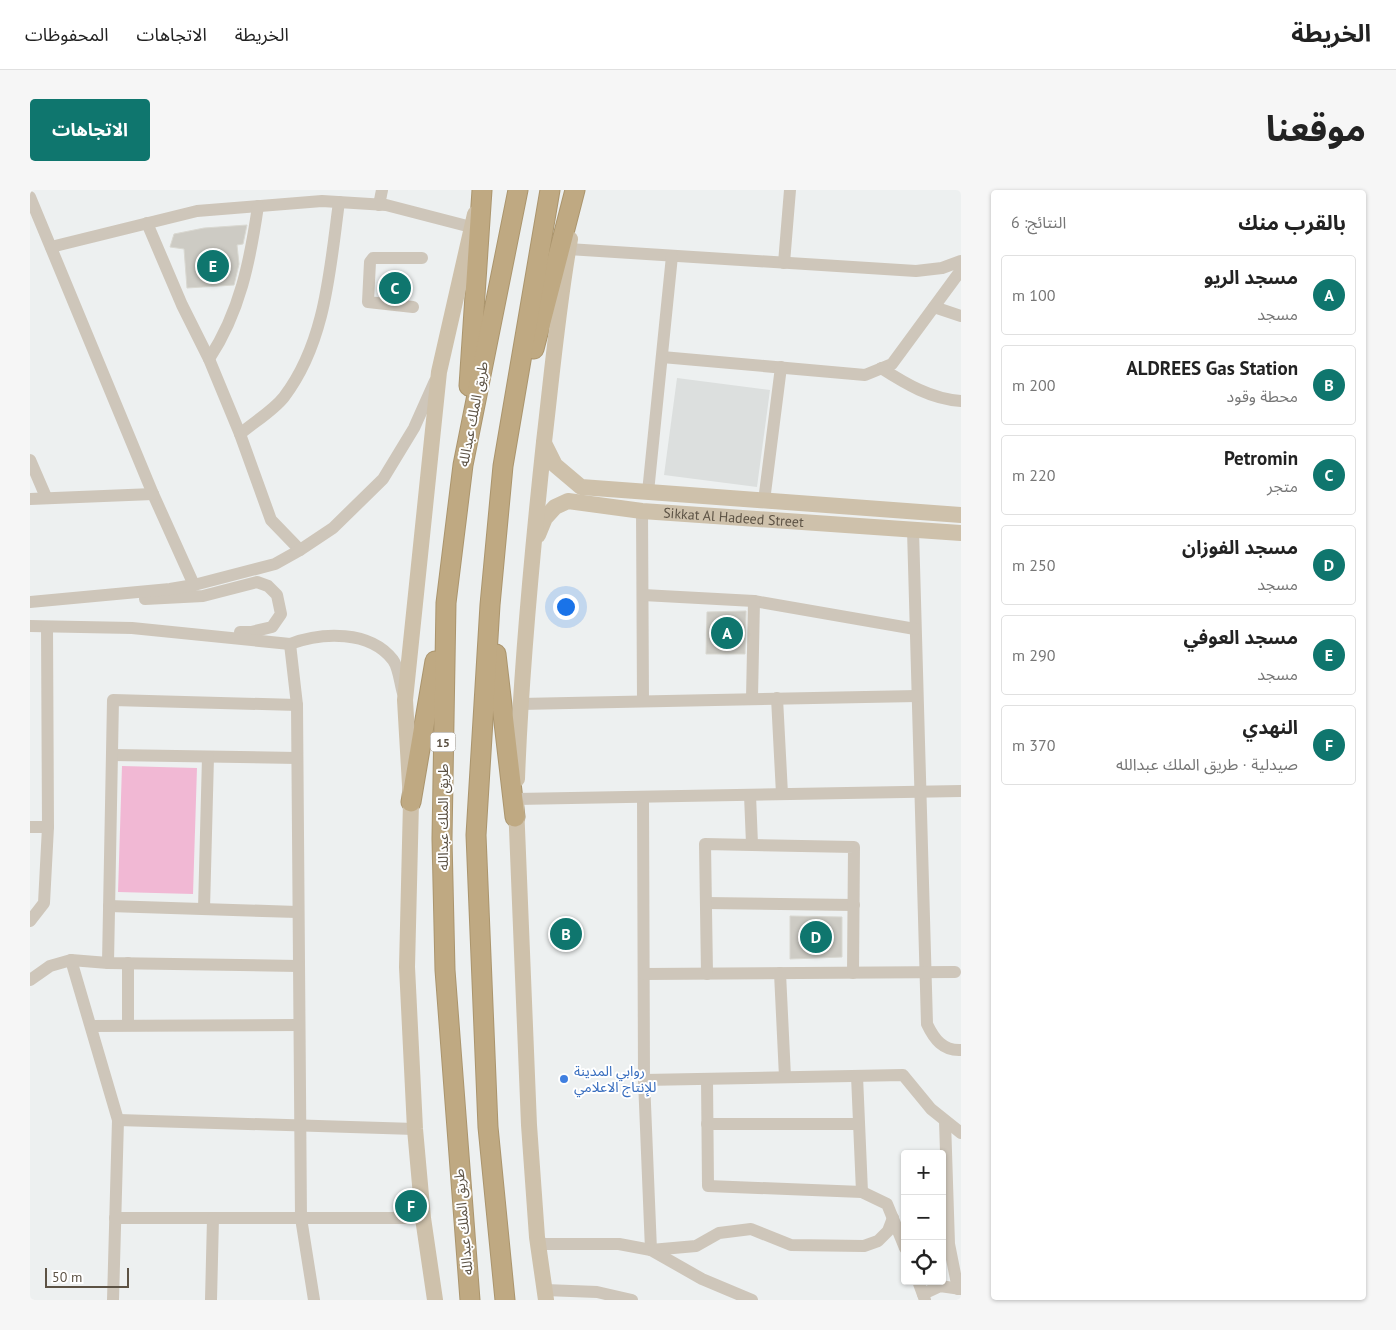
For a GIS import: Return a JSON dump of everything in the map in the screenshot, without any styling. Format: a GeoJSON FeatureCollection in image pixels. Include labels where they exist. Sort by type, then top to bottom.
{"type":"FeatureCollection","features":[{"type":"Feature","properties":{"kind":"highway"},"geometry":{"type":"LineString","coordinates":[[463,464],[482,190]]}},
{"type":"Feature","properties":{"kind":"highway","name":"طريق الملك عبدالله"},"geometry":{"type":"LineString","coordinates":[[470,1300],[445,970],[442,839],[446,603],[463,464],[518,190]]}},
{"type":"Feature","properties":{"kind":"highway"},"geometry":{"type":"LineString","coordinates":[[505,1300],[488,1127],[476,835],[490,604],[503,466],[550,190]]}},
{"type":"Feature","properties":{"kind":"highway"},"geometry":{"type":"LineString","coordinates":[[503,466],[577,190]]}},
{"type":"Feature","properties":{"kind":"highway"},"geometry":{"type":"LineString","coordinates":[[411,802],[446,603]]}},
{"type":"Feature","properties":{"kind":"highway"},"geometry":{"type":"LineString","coordinates":[[490,604],[515,808]]}},
{"type":"Feature","properties":{"kind":"main road"},"geometry":{"type":"LineString","coordinates":[[435,1300],[422,1218],[415,1129],[407,967],[411,802],[405,700],[439,372],[471,227],[482,190]]}},
{"type":"Feature","properties":{"kind":"main road"},"geometry":{"type":"LineString","coordinates":[[546,1295],[538,1244],[530,1125],[515,808],[520,704],[533,549],[553,352],[577,190]]}},
{"type":"Feature","properties":{"kind":"main road"},"geometry":{"type":"LineString","coordinates":[[544,443],[555,465],[581,495]]}},
{"type":"Feature","properties":{"kind":"main road","name":"Sikkat Al Hadeed Street"},"geometry":{"type":"LineString","coordinates":[[533,549],[545,518],[555,507],[581,495],[648,492],[961,515]]}},
{"type":"Feature","properties":{"kind":"main road","name":"Sikkat Al Hadeed Street"},"geometry":{"type":"LineString","coordinates":[[581,495],[642,511],[961,533]]}},
{"type":"Feature","properties":{"kind":"street"},"geometry":{"type":"LineString","coordinates":[[379,205],[382,190]]}},
{"type":"Feature","properties":{"kind":"street"},"geometry":{"type":"LineString","coordinates":[[784,263],[790,190]]}},
{"type":"Feature","properties":{"kind":"street"},"geometry":{"type":"LineString","coordinates":[[30,197],[153,494],[194,585]]}},
{"type":"Feature","properties":{"kind":"street"},"geometry":{"type":"LineString","coordinates":[[240,434],[283,398],[304,365],[324,306],[339,202]]}},
{"type":"Feature","properties":{"kind":"street"},"geometry":{"type":"LineString","coordinates":[[51,247],[197,211],[339,202],[379,205],[471,227]]}},
{"type":"Feature","properties":{"kind":"street"},"geometry":{"type":"LineString","coordinates":[[209,359],[221,341],[238,304],[252,251],[258,206]]}},
{"type":"Feature","properties":{"kind":"street"},"geometry":{"type":"LineString","coordinates":[[147,223],[182,306],[209,359],[240,434],[271,520],[300,550]]}},
{"type":"Feature","properties":{"kind":"street"},"geometry":{"type":"LineString","coordinates":[[568,249],[916,271],[942,268],[961,261]]}},
{"type":"Feature","properties":{"kind":"street"},"geometry":{"type":"LineString","coordinates":[[648,492],[672,256]]}},
{"type":"Feature","properties":{"kind":"street"},"geometry":{"type":"LineString","coordinates":[[413,307],[368,302],[370,262],[373,258],[422,258]]}},
{"type":"Feature","properties":{"kind":"street"},"geometry":{"type":"LineString","coordinates":[[662,357],[865,375],[892,364],[961,270]]}},
{"type":"Feature","properties":{"kind":"street"},"geometry":{"type":"LineString","coordinates":[[934,307],[961,316]]}},
{"type":"Feature","properties":{"kind":"street"},"geometry":{"type":"LineString","coordinates":[[764,501],[781,367]]}},
{"type":"Feature","properties":{"kind":"street"},"geometry":{"type":"LineString","coordinates":[[881,368],[912,388],[961,401]]}},
{"type":"Feature","properties":{"kind":"street"},"geometry":{"type":"LineString","coordinates":[[30,602],[194,585],[276,564],[333,528],[383,479],[414,428],[439,372]]}},
{"type":"Feature","properties":{"kind":"street"},"geometry":{"type":"LineString","coordinates":[[30,460],[46,497]]}},
{"type":"Feature","properties":{"kind":"street"},"geometry":{"type":"LineString","coordinates":[[30,499],[153,494]]}},
{"type":"Feature","properties":{"kind":"street"},"geometry":{"type":"LineString","coordinates":[[642,511],[643,701]]}},
{"type":"Feature","properties":{"kind":"street"},"geometry":{"type":"LineString","coordinates":[[912,530],[927,1024],[934,1038],[951,1050],[961,1050]]}},
{"type":"Feature","properties":{"kind":"street"},"geometry":{"type":"LineString","coordinates":[[30,626],[251,632],[272,627],[281,614],[278,595],[268,586],[257,582],[203,596],[165,599],[86,597]]}},
{"type":"Feature","properties":{"kind":"street"},"geometry":{"type":"LineString","coordinates":[[643,595],[754,601],[915,629]]}},
{"type":"Feature","properties":{"kind":"street"},"geometry":{"type":"LineString","coordinates":[[752,698],[754,601]]}},
{"type":"Feature","properties":{"kind":"street"},"geometry":{"type":"LineString","coordinates":[[30,921],[44,903],[48,827],[47,627]]}},
{"type":"Feature","properties":{"kind":"street"},"geometry":{"type":"LineString","coordinates":[[132,628],[290,644],[309,637],[340,635],[380,647],[394,662],[405,700]]}},
{"type":"Feature","properties":{"kind":"street"},"geometry":{"type":"LineString","coordinates":[[290,644],[296,705],[298,1125],[301,1218],[314,1300]]}},
{"type":"Feature","properties":{"kind":"street"},"geometry":{"type":"LineString","coordinates":[[520,704],[917,696]]}},
{"type":"Feature","properties":{"kind":"street"},"geometry":{"type":"LineString","coordinates":[[777,698],[782,794]]}},
{"type":"Feature","properties":{"kind":"street"},"geometry":{"type":"LineString","coordinates":[[108,963],[113,700],[296,705]]}},
{"type":"Feature","properties":{"kind":"street"},"geometry":{"type":"LineString","coordinates":[[112,756],[297,758]]}},
{"type":"Feature","properties":{"kind":"street"},"geometry":{"type":"LineString","coordinates":[[204,909],[208,757]]}},
{"type":"Feature","properties":{"kind":"street"},"geometry":{"type":"LineString","coordinates":[[515,808],[643,797],[961,791]]}},
{"type":"Feature","properties":{"kind":"street"},"geometry":{"type":"LineString","coordinates":[[750,795],[752,844]]}},
{"type":"Feature","properties":{"kind":"street"},"geometry":{"type":"LineString","coordinates":[[643,797],[644,1080],[651,1250]]}},
{"type":"Feature","properties":{"kind":"street"},"geometry":{"type":"LineString","coordinates":[[30,827],[48,827]]}},
{"type":"Feature","properties":{"kind":"street"},"geometry":{"type":"LineString","coordinates":[[708,974],[705,844],[854,848],[853,973]]}},
{"type":"Feature","properties":{"kind":"street"},"geometry":{"type":"LineString","coordinates":[[706,903],[854,905]]}},
{"type":"Feature","properties":{"kind":"street"},"geometry":{"type":"LineString","coordinates":[[109,906],[297,912]]}},
{"type":"Feature","properties":{"kind":"street"},"geometry":{"type":"LineString","coordinates":[[30,980],[50,966],[71,960],[108,963],[298,966]]}},
{"type":"Feature","properties":{"kind":"street"},"geometry":{"type":"LineString","coordinates":[[71,960],[92,1026],[118,1120],[113,1300]]}},
{"type":"Feature","properties":{"kind":"street"},"geometry":{"type":"LineString","coordinates":[[128,963],[128,1026]]}},
{"type":"Feature","properties":{"kind":"street"},"geometry":{"type":"LineString","coordinates":[[644,974],[955,972]]}},
{"type":"Feature","properties":{"kind":"street"},"geometry":{"type":"LineString","coordinates":[[780,973],[785,1077]]}},
{"type":"Feature","properties":{"kind":"street"},"geometry":{"type":"LineString","coordinates":[[92,1026],[298,1025]]}},
{"type":"Feature","properties":{"kind":"street"},"geometry":{"type":"LineString","coordinates":[[644,1080],[903,1075],[932,1109],[961,1133]]}},
{"type":"Feature","properties":{"kind":"street"},"geometry":{"type":"LineString","coordinates":[[857,1076],[862,1192]]}},
{"type":"Feature","properties":{"kind":"street"},"geometry":{"type":"LineString","coordinates":[[707,1078],[708,1186],[862,1192],[887,1204],[902,1240]]}},
{"type":"Feature","properties":{"kind":"street"},"geometry":{"type":"LineString","coordinates":[[118,1120],[415,1129]]}},
{"type":"Feature","properties":{"kind":"street"},"geometry":{"type":"LineString","coordinates":[[920,1285],[924,1297],[940,1286],[960,1289],[949,1244],[945,1121]]}},
{"type":"Feature","properties":{"kind":"street"},"geometry":{"type":"LineString","coordinates":[[707,1124],[859,1124]]}},
{"type":"Feature","properties":{"kind":"street"},"geometry":{"type":"LineString","coordinates":[[115,1218],[422,1218]]}},
{"type":"Feature","properties":{"kind":"street"},"geometry":{"type":"LineString","coordinates":[[211,1300],[212,1218]]}},
{"type":"Feature","properties":{"kind":"street"},"geometry":{"type":"LineString","coordinates":[[538,1244],[619,1244],[651,1250],[696,1246],[719,1233],[751,1229],[791,1245],[864,1246],[878,1241],[888,1231],[893,1218]]}},
{"type":"Feature","properties":{"kind":"street"},"geometry":{"type":"LineString","coordinates":[[651,1250],[733,1296],[752,1300]]}},
{"type":"Feature","properties":{"kind":"street"},"geometry":{"type":"LineString","coordinates":[[546,1295],[597,1296],[615,1294],[632,1300]]}},
{"type":"Feature","properties":{"kind":"shaded area"},"geometry":{"type":"Polygon","coordinates":[[[677,378],[770,390],[757,487],[664,475],[677,378]]]}},
{"type":"Feature","properties":{"kind":"shaded area"},"geometry":{"type":"Polygon","coordinates":[[[122,766],[197,768],[193,894],[118,892],[122,766]]]}},
{"type":"Feature","properties":{"kind":"building"},"geometry":{"type":"Polygon","coordinates":[[[247,225],[243,244],[237,245],[239,264],[234,285],[187,288],[184,249],[170,247],[174,234],[204,228],[247,225]]]}},
{"type":"Feature","properties":{"kind":"building"},"geometry":{"type":"Polygon","coordinates":[[[746,611],[745,654],[706,654],[707,612],[746,611]]]}},
{"type":"Feature","properties":{"kind":"building"},"geometry":{"type":"Polygon","coordinates":[[[790,916],[842,917],[842,957],[790,959],[790,916]]]}},
{"type":"Feature","properties":{"kind":"place","name":"مسجد العوفي"},"geometry":{"type":"Point","coordinates":[213,266]}},
{"type":"Feature","properties":{"kind":"place","name":"Petromin"},"geometry":{"type":"Point","coordinates":[395,288]}},
{"type":"Feature","properties":{"kind":"place","name":"مسجد الريو"},"geometry":{"type":"Point","coordinates":[727,633]}},
{"type":"Feature","properties":{"kind":"place","name":"ALDREES Gas Station"},"geometry":{"type":"Point","coordinates":[566,934]}},
{"type":"Feature","properties":{"kind":"place","name":"مسجد الفوزان"},"geometry":{"type":"Point","coordinates":[816,937]}},
{"type":"Feature","properties":{"kind":"place","name":"روابي المدينة للإنتاج الاعلامي"},"geometry":{"type":"Point","coordinates":[564,1079]}},
{"type":"Feature","properties":{"kind":"place","name":"النهدي"},"geometry":{"type":"Point","coordinates":[411,1206]}}]}
